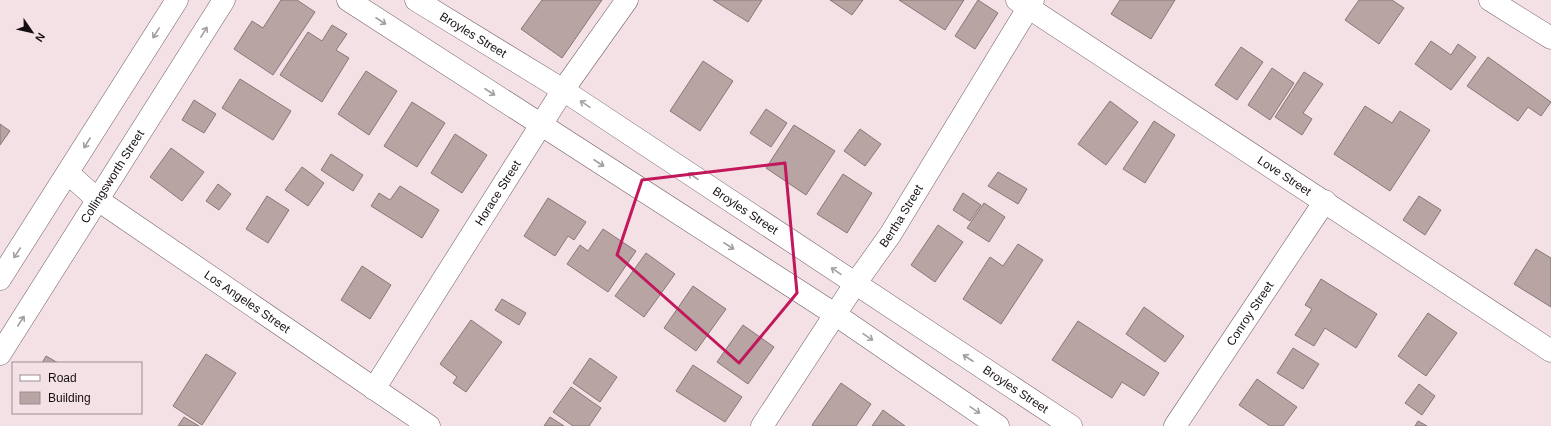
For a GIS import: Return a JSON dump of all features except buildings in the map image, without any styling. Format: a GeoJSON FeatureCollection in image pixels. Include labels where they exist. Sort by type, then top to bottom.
{"type":"FeatureCollection","features":[{"type":"Feature","properties":{"kind":"street"},"geometry":{"type":"LineString","coordinates":[[0,279],[177,0]]}},
{"type":"Feature","properties":{"kind":"street","name":"Collingsworth Street"},"geometry":{"type":"LineString","coordinates":[[0,354],[224,0]]}},
{"type":"Feature","properties":{"kind":"street"},"geometry":{"type":"LineString","coordinates":[[348,0],[836,315],[998,426]]}},
{"type":"Feature","properties":{"kind":"street","name":"Broyles Street"},"geometry":{"type":"LineString","coordinates":[[416,0],[563,90],[1071,426]]}},
{"type":"Feature","properties":{"kind":"street","name":"Horace Street"},"geometry":{"type":"LineString","coordinates":[[374,389],[540,125],[627,0]]}},
{"type":"Feature","properties":{"kind":"street"},"geometry":{"type":"LineString","coordinates":[[1490,0],[1551,38]]}},
{"type":"Feature","properties":{"kind":"street","name":"Love Street"},"geometry":{"type":"LineString","coordinates":[[1026,3],[1551,351]]}},
{"type":"Feature","properties":{"kind":"street","name":"Bertha Street"},"geometry":{"type":"LineString","coordinates":[[762,426],[855,284],[890,236],[1026,3]]}},
{"type":"Feature","properties":{"kind":"street","name":"Los Angeles Street"},"geometry":{"type":"LineString","coordinates":[[68,173],[98,200],[429,426]]}},
{"type":"Feature","properties":{"kind":"street","name":"Conroy Street"},"geometry":{"type":"LineString","coordinates":[[1175,426],[1325,201]]}},
{"type":"Feature","properties":{"kind":"highlighted area"},"geometry":{"type":"Polygon","coordinates":[[[785,163],[797,293],[739,363],[617,255],[642,180],[785,163]]]}}]}
